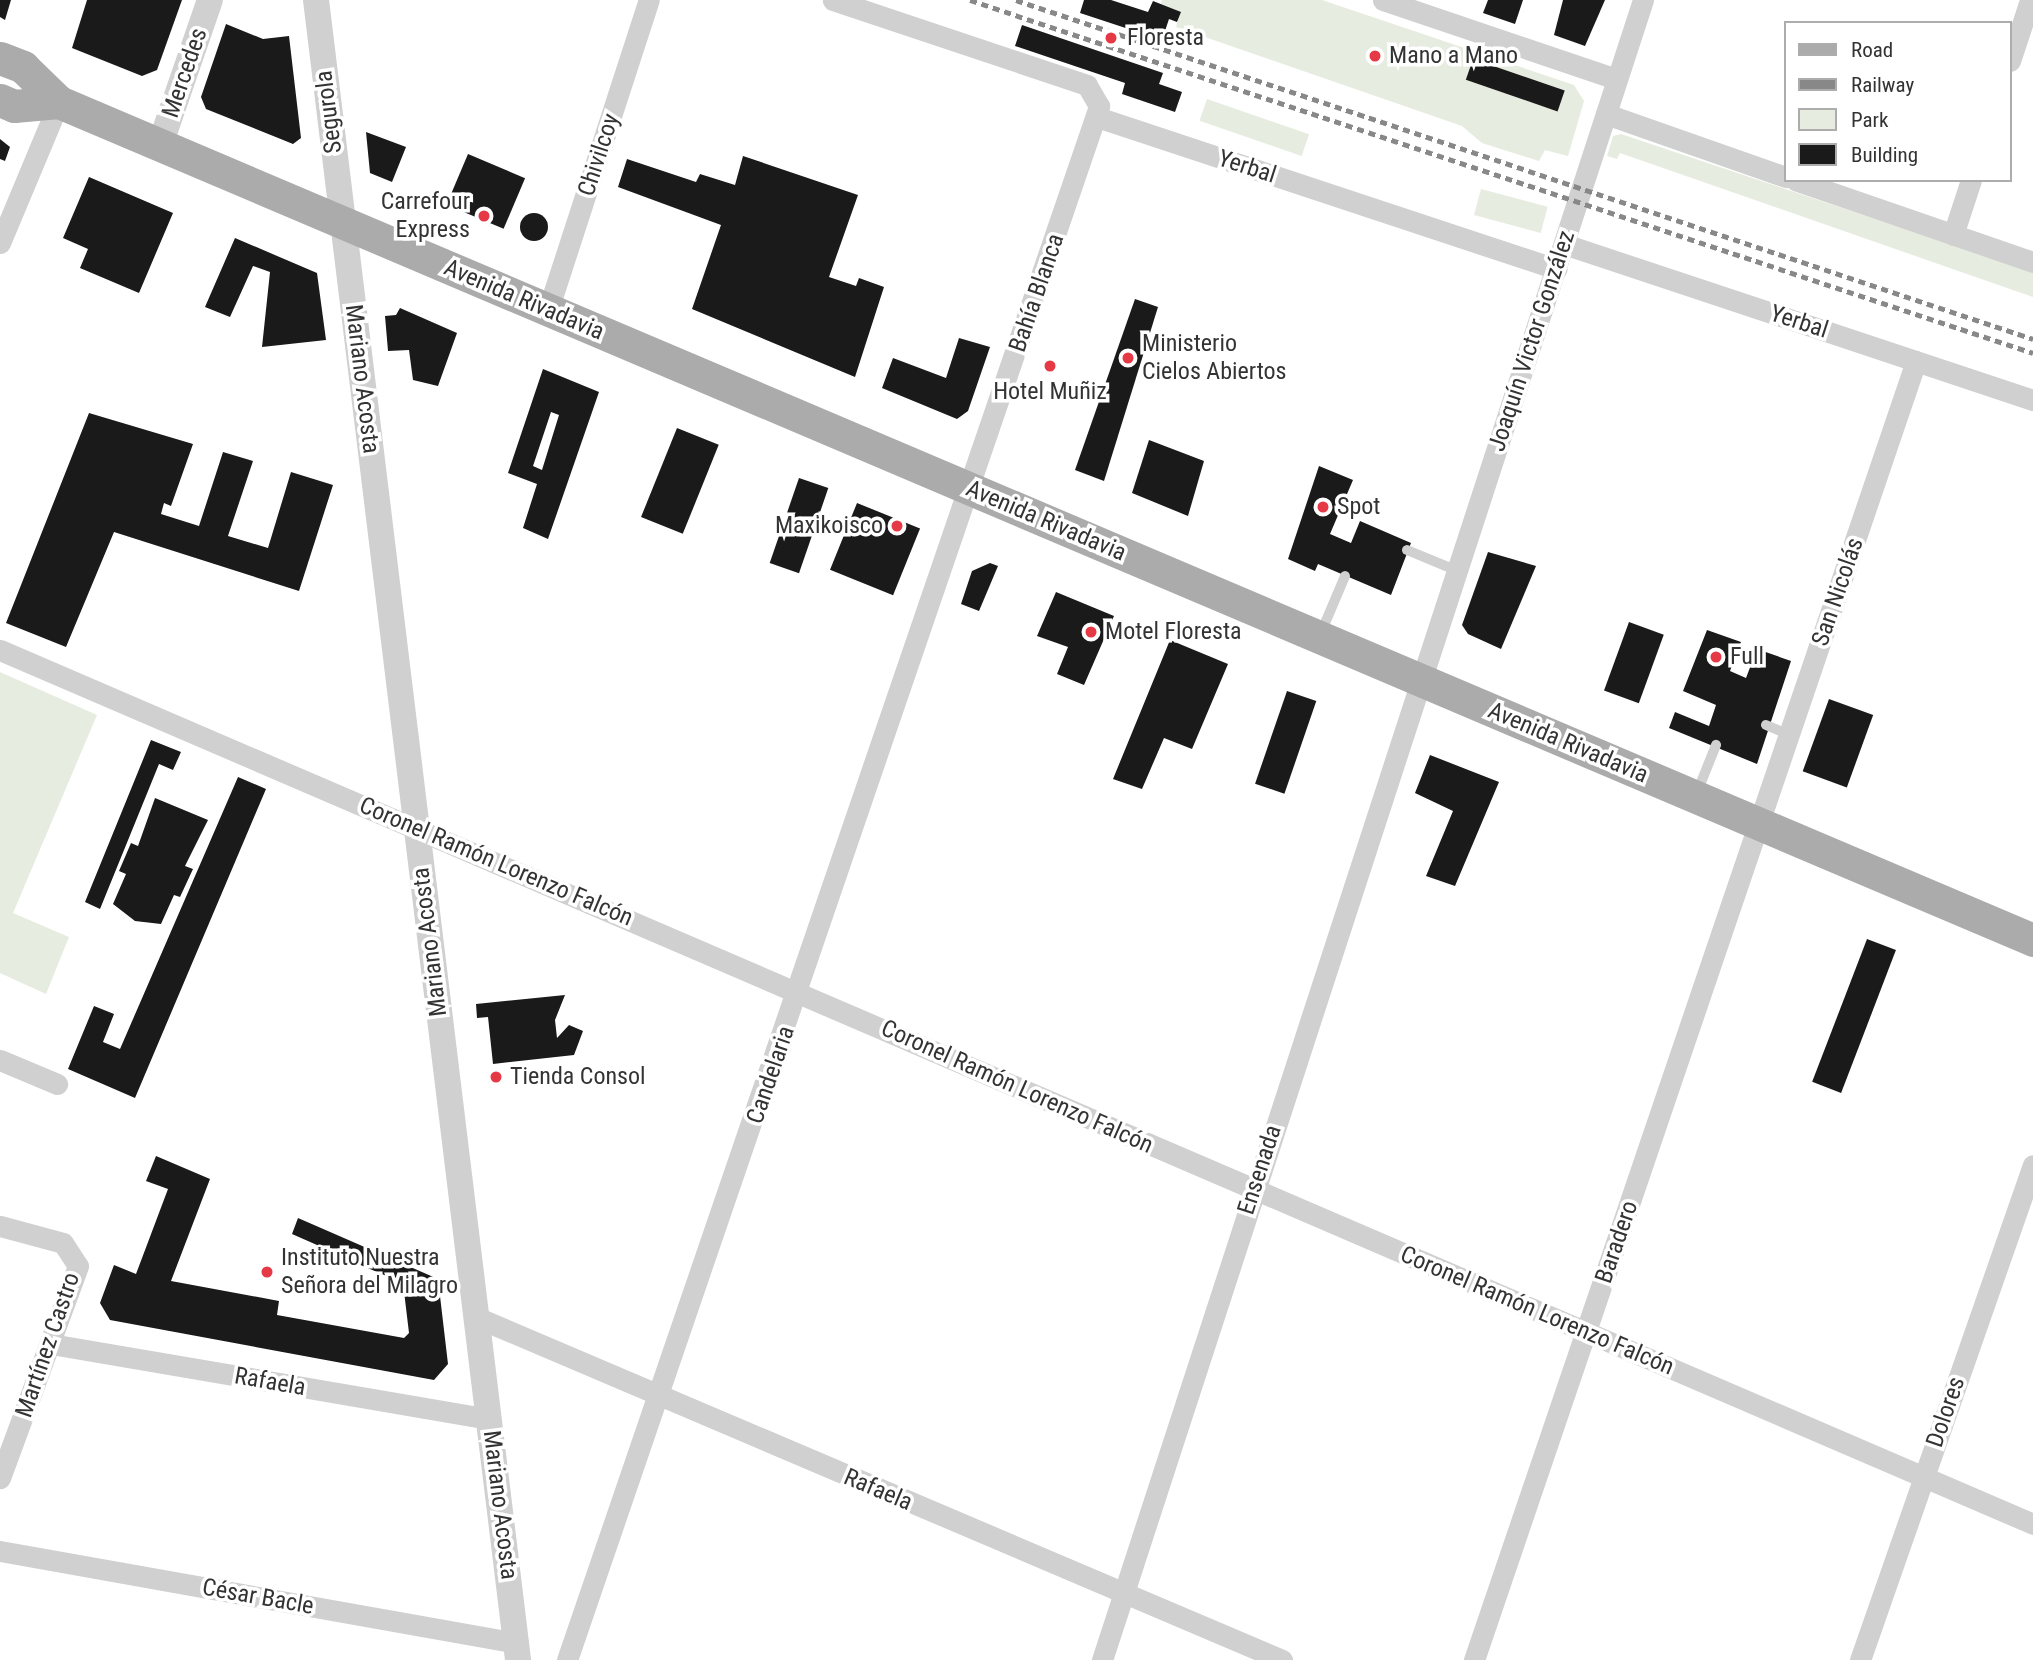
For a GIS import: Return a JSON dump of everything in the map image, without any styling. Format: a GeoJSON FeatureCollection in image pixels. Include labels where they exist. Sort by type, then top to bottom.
{"type":"FeatureCollection","features":[{"type":"Feature","properties":{"kind":"main road","name":"Avenida Rivadavia"},"geometry":{"type":"LineString","coordinates":[[0,58],[23,68],[59,102],[2033,940]]}},
{"type":"Feature","properties":{"kind":"main road","name":"Avenida Rivadavia"},"geometry":{"type":"LineString","coordinates":[[0,100],[14,106],[59,102]]}},
{"type":"Feature","properties":{"kind":"street","name":"Mercedes"},"geometry":{"type":"LineString","coordinates":[[160,145],[210,0]]}},
{"type":"Feature","properties":{"kind":"street","name":"Segurola"},"geometry":{"type":"LineString","coordinates":[[316,0],[342,224]]}},
{"type":"Feature","properties":{"kind":"street","name":"Chivilcoy"},"geometry":{"type":"LineString","coordinates":[[548,310],[649,0]]}},
{"type":"Feature","properties":{"kind":"street","name":"Yerbal"},"geometry":{"type":"LineString","coordinates":[[833,0],[1077,82],[1097,106],[1556,269]]}},
{"type":"Feature","properties":{"kind":"street"},"geometry":{"type":"LineString","coordinates":[[1383,0],[1617,79]]}},
{"type":"Feature","properties":{"kind":"street","name":"Joaquín Victor González"},"geometry":{"type":"LineString","coordinates":[[1418,681],[1643,0]]}},
{"type":"Feature","properties":{"kind":"street"},"geometry":{"type":"LineString","coordinates":[[2012,55],[2031,0]]}},
{"type":"Feature","properties":{"kind":"street"},"geometry":{"type":"LineString","coordinates":[[0,243],[59,102]]}},
{"type":"Feature","properties":{"kind":"street","name":"Bahía Blanca"},"geometry":{"type":"LineString","coordinates":[[970,489],[1097,106]]}},
{"type":"Feature","properties":{"kind":"street"},"geometry":{"type":"LineString","coordinates":[[1606,114],[1784,176]]}},
{"type":"Feature","properties":{"kind":"street"},"geometry":{"type":"LineString","coordinates":[[1801,182],[2033,262]]}},
{"type":"Feature","properties":{"kind":"street"},"geometry":{"type":"LineString","coordinates":[[1953,235],[1970,182]]}},
{"type":"Feature","properties":{"kind":"street","name":"Mariano Acosta"},"geometry":{"type":"LineString","coordinates":[[342,224],[517,1652]]}},
{"type":"Feature","properties":{"kind":"street","name":"Yerbal"},"geometry":{"type":"LineString","coordinates":[[1564,244],[2033,400]]}},
{"type":"Feature","properties":{"kind":"street","name":"San Nicolás"},"geometry":{"type":"LineString","coordinates":[[1759,823],[1916,361]]}},
{"type":"Feature","properties":{"kind":"street","name":"Candelaria"},"geometry":{"type":"LineString","coordinates":[[567,1660],[970,489]]}},
{"type":"Feature","properties":{"kind":"street","name":"Coronel Ramón Lorenzo Falcón"},"geometry":{"type":"LineString","coordinates":[[0,650],[2033,1524]]}},
{"type":"Feature","properties":{"kind":"street","name":"Ensenada"},"geometry":{"type":"LineString","coordinates":[[1102,1660],[1418,681]]}},
{"type":"Feature","properties":{"kind":"street","name":"Baradero"},"geometry":{"type":"LineString","coordinates":[[1474,1660],[1759,823]]}},
{"type":"Feature","properties":{"kind":"street"},"geometry":{"type":"LineString","coordinates":[[0,1060],[57,1084]]}},
{"type":"Feature","properties":{"kind":"street","name":"Dolores"},"geometry":{"type":"LineString","coordinates":[[1860,1660],[2033,1165]]}},
{"type":"Feature","properties":{"kind":"street","name":"Martínez Castro"},"geometry":{"type":"LineString","coordinates":[[0,1226],[51,1238],[72,1251],[76,1279],[0,1478]]}},
{"type":"Feature","properties":{"kind":"street","name":"Rafaela"},"geometry":{"type":"LineString","coordinates":[[476,1317],[659,1399],[1282,1660]]}},
{"type":"Feature","properties":{"kind":"street","name":"Rafaela"},"geometry":{"type":"LineString","coordinates":[[51,1344],[489,1419]]}},
{"type":"Feature","properties":{"kind":"street","name":"César Bacle"},"geometry":{"type":"LineString","coordinates":[[0,1550],[517,1652]]}},
{"type":"Feature","properties":{"kind":"lane"},"geometry":{"type":"LineString","coordinates":[[1407,550],[1455,570]]}},
{"type":"Feature","properties":{"kind":"lane"},"geometry":{"type":"LineString","coordinates":[[1319,638],[1345,576]]}},
{"type":"Feature","properties":{"kind":"lane"},"geometry":{"type":"LineString","coordinates":[[1766,725],[1790,735]]}},
{"type":"Feature","properties":{"kind":"lane"},"geometry":{"type":"LineString","coordinates":[[1695,797],[1716,745]]}},
{"type":"Feature","properties":{"kind":"green space","name":"Mano a Mano"},"geometry":{"type":"Polygon","coordinates":[[[1162,0],[1322,0],[1574,85],[1584,101],[1568,156],[1545,150],[1539,161],[1482,143],[1462,126],[1176,27],[1180,12],[1161,4],[1162,0]]]}},
{"type":"Feature","properties":{"kind":"green space"},"geometry":{"type":"Polygon","coordinates":[[[1207,99],[1309,134],[1302,156],[1200,121],[1207,99]]]}},
{"type":"Feature","properties":{"kind":"green space"},"geometry":{"type":"Polygon","coordinates":[[[1621,134],[2033,272],[2033,297],[1620,153],[1617,159],[1607,156],[1613,136],[1621,134]]]}},
{"type":"Feature","properties":{"kind":"green space"},"geometry":{"type":"Polygon","coordinates":[[[1481,189],[1548,207],[1541,233],[1474,215],[1481,189]]]}},
{"type":"Feature","properties":{"kind":"green space"},"geometry":{"type":"Polygon","coordinates":[[[0,672],[97,715],[13,913],[69,937],[46,994],[0,973],[0,672]]]}},
{"type":"Feature","properties":{"kind":"building"},"geometry":{"type":"Polygon","coordinates":[[[0,0],[11,0],[5,20],[0,17],[0,0]]]}},
{"type":"Feature","properties":{"kind":"building"},"geometry":{"type":"Polygon","coordinates":[[[87,0],[182,0],[157,70],[142,76],[72,48],[87,0]]]}},
{"type":"Feature","properties":{"kind":"building"},"geometry":{"type":"Polygon","coordinates":[[[1084,0],[1111,0],[1148,12],[1153,1],[1181,12],[1177,22],[1169,19],[1162,40],[1080,13],[1084,0]]]}},
{"type":"Feature","properties":{"kind":"building"},"geometry":{"type":"Polygon","coordinates":[[[1488,0],[1523,0],[1515,24],[1483,13],[1488,0]]]}},
{"type":"Feature","properties":{"kind":"building"},"geometry":{"type":"Polygon","coordinates":[[[1563,0],[1605,0],[1585,46],[1554,35],[1563,0]]]}},
{"type":"Feature","properties":{"kind":"building"},"geometry":{"type":"Polygon","coordinates":[[[226,24],[263,39],[289,36],[301,138],[293,144],[206,109],[201,97],[226,24]]]}},
{"type":"Feature","properties":{"kind":"building"},"geometry":{"type":"Polygon","coordinates":[[[1022,25],[1163,73],[1159,84],[1182,92],[1175,112],[1122,94],[1125,83],[1015,46],[1022,25]]]}},
{"type":"Feature","properties":{"kind":"building"},"geometry":{"type":"Polygon","coordinates":[[[1473,59],[1565,91],[1558,111],[1466,80],[1473,59]]]}},
{"type":"Feature","properties":{"kind":"building"},"geometry":{"type":"Polygon","coordinates":[[[366,132],[406,147],[392,182],[370,173],[366,132]]]}},
{"type":"Feature","properties":{"kind":"building"},"geometry":{"type":"Polygon","coordinates":[[[0,139],[10,147],[5,161],[0,159],[0,139]]]}},
{"type":"Feature","properties":{"kind":"building"},"geometry":{"type":"Polygon","coordinates":[[[468,154],[525,178],[504,229],[447,205],[468,154]]]}},
{"type":"Feature","properties":{"kind":"building"},"geometry":{"type":"Polygon","coordinates":[[[743,156],[858,195],[829,277],[856,286],[859,278],[884,287],[855,377],[692,309],[721,225],[618,187],[627,159],[696,182],[700,174],[735,185],[743,156]]]}},
{"type":"Feature","properties":{"kind":"building"},"geometry":{"type":"Polygon","coordinates":[[[89,177],[173,213],[139,293],[80,268],[88,249],[63,238],[89,177]]]}},
{"type":"Feature","properties":{"kind":"building"},"geometry":{"type":"Polygon","coordinates":[[[534,213],[544,217],[548,227],[544,237],[534,241],[524,237],[520,227],[524,217],[534,213]]]}},
{"type":"Feature","properties":{"kind":"building"},"geometry":{"type":"Polygon","coordinates":[[[235,238],[317,273],[326,340],[262,347],[270,272],[253,266],[230,317],[205,307],[235,238]]]}},
{"type":"Feature","properties":{"kind":"building","name":"Ministerio Cielos Abiertos"},"geometry":{"type":"Polygon","coordinates":[[[1135,299],[1158,307],[1104,481],[1075,470],[1135,299]]]}},
{"type":"Feature","properties":{"kind":"building"},"geometry":{"type":"Polygon","coordinates":[[[400,308],[457,333],[438,386],[413,380],[409,350],[388,351],[385,316],[396,315],[400,308]]]}},
{"type":"Feature","properties":{"kind":"building"},"geometry":{"type":"Polygon","coordinates":[[[959,338],[990,347],[968,411],[957,419],[882,388],[893,358],[946,378],[959,338]]]}},
{"type":"Feature","properties":{"kind":"building"},"geometry":{"type":"Polygon","coordinates":[[[543,369],[599,392],[548,539],[523,528],[537,484],[508,473],[543,369]],[[551,412],[533,466],[542,470],[559,415],[551,412]]]}},
{"type":"Feature","properties":{"kind":"building"},"geometry":{"type":"Polygon","coordinates":[[[89,413],[193,444],[171,506],[164,503],[161,514],[199,526],[223,452],[253,461],[228,536],[268,548],[291,472],[333,485],[299,591],[114,532],[66,647],[6,623],[89,413]]]}},
{"type":"Feature","properties":{"kind":"building"},"geometry":{"type":"Polygon","coordinates":[[[677,428],[719,445],[683,534],[641,517],[677,428]]]}},
{"type":"Feature","properties":{"kind":"building"},"geometry":{"type":"Polygon","coordinates":[[[1149,440],[1204,461],[1188,516],[1132,493],[1149,440]]]}},
{"type":"Feature","properties":{"kind":"building"},"geometry":{"type":"Polygon","coordinates":[[[1319,466],[1353,480],[1330,534],[1351,543],[1360,521],[1411,543],[1391,595],[1318,564],[1315,571],[1288,559],[1319,466]]]}},
{"type":"Feature","properties":{"kind":"building"},"geometry":{"type":"Polygon","coordinates":[[[799,478],[828,488],[799,573],[770,563],[799,478]]]}},
{"type":"Feature","properties":{"kind":"building"},"geometry":{"type":"Polygon","coordinates":[[[857,503],[920,528],[893,595],[830,570],[857,503]]]}},
{"type":"Feature","properties":{"kind":"building"},"geometry":{"type":"Polygon","coordinates":[[[1488,552],[1536,566],[1501,649],[1468,634],[1462,625],[1488,552]]]}},
{"type":"Feature","properties":{"kind":"building"},"geometry":{"type":"Polygon","coordinates":[[[990,563],[998,566],[979,611],[961,604],[972,571],[990,563]]]}},
{"type":"Feature","properties":{"kind":"building"},"geometry":{"type":"Polygon","coordinates":[[[1056,592],[1114,616],[1084,685],[1057,674],[1068,647],[1037,636],[1056,592]]]}},
{"type":"Feature","properties":{"kind":"building"},"geometry":{"type":"Polygon","coordinates":[[[1629,622],[1664,635],[1639,703],[1604,691],[1629,622]]]}},
{"type":"Feature","properties":{"kind":"building"},"geometry":{"type":"Polygon","coordinates":[[[1707,630],[1741,642],[1730,671],[1746,678],[1757,649],[1791,661],[1757,764],[1669,728],[1675,712],[1709,726],[1716,705],[1683,691],[1707,630]]]}},
{"type":"Feature","properties":{"kind":"building"},"geometry":{"type":"Polygon","coordinates":[[[1170,640],[1228,664],[1192,749],[1164,738],[1142,789],[1113,779],[1170,640]]]}},
{"type":"Feature","properties":{"kind":"building"},"geometry":{"type":"Polygon","coordinates":[[[1287,691],[1316,701],[1284,794],[1255,784],[1287,691]]]}},
{"type":"Feature","properties":{"kind":"building"},"geometry":{"type":"Polygon","coordinates":[[[1829,699],[1873,715],[1847,787],[1803,771],[1829,699]]]}},
{"type":"Feature","properties":{"kind":"building"},"geometry":{"type":"Polygon","coordinates":[[[151,740],[181,752],[173,770],[159,764],[100,909],[85,902],[151,740]]]}},
{"type":"Feature","properties":{"kind":"building"},"geometry":{"type":"Polygon","coordinates":[[[1430,755],[1499,782],[1455,886],[1426,876],[1453,811],[1415,793],[1430,755]]]}},
{"type":"Feature","properties":{"kind":"building"},"geometry":{"type":"Polygon","coordinates":[[[238,777],[266,789],[135,1098],[68,1069],[94,1006],[114,1014],[103,1042],[120,1049],[238,777]]]}},
{"type":"Feature","properties":{"kind":"building"},"geometry":{"type":"Polygon","coordinates":[[[155,798],[208,820],[185,866],[193,869],[180,897],[174,895],[161,924],[135,921],[113,904],[126,874],[119,871],[131,843],[138,846],[155,798]]]}},
{"type":"Feature","properties":{"kind":"building"},"geometry":{"type":"Polygon","coordinates":[[[1867,939],[1896,950],[1841,1093],[1812,1082],[1867,939]]]}},
{"type":"Feature","properties":{"kind":"building"},"geometry":{"type":"Polygon","coordinates":[[[565,995],[555,1020],[557,1038],[569,1025],[583,1031],[574,1055],[493,1064],[488,1017],[477,1018],[476,1004],[565,995]]]}},
{"type":"Feature","properties":{"kind":"building"},"geometry":{"type":"Polygon","coordinates":[[[156,1156],[210,1179],[171,1281],[279,1301],[277,1315],[404,1338],[409,1333],[403,1283],[344,1258],[341,1265],[313,1253],[317,1245],[292,1234],[298,1218],[438,1279],[448,1364],[434,1380],[110,1320],[100,1303],[114,1265],[136,1274],[168,1189],[146,1181],[156,1156]]]}},
{"type":"Feature","properties":{"kind":"railway"},"geometry":{"type":"LineString","coordinates":[[970,0],[2033,353]]}},
{"type":"Feature","properties":{"kind":"railway"},"geometry":{"type":"LineString","coordinates":[[1016,0],[2033,339]]}},
{"type":"Feature","properties":{"kind":"place","name":"Floresta"},"geometry":{"type":"Point","coordinates":[1111,38]}},
{"type":"Feature","properties":{"kind":"place","name":"Mano a Mano"},"geometry":{"type":"Point","coordinates":[1375,56]}},
{"type":"Feature","properties":{"kind":"place","name":"Carrefour Express"},"geometry":{"type":"Point","coordinates":[484,216]}},
{"type":"Feature","properties":{"kind":"place","name":"Ministerio Cielos Abiertos"},"geometry":{"type":"Point","coordinates":[1128,358]}},
{"type":"Feature","properties":{"kind":"place","name":"Hotel Muñiz"},"geometry":{"type":"Point","coordinates":[1050,366]}},
{"type":"Feature","properties":{"kind":"place","name":"Spot"},"geometry":{"type":"Point","coordinates":[1323,507]}},
{"type":"Feature","properties":{"kind":"place","name":"Maxikoisco"},"geometry":{"type":"Point","coordinates":[897,526]}},
{"type":"Feature","properties":{"kind":"place","name":"Motel Floresta"},"geometry":{"type":"Point","coordinates":[1091,632]}},
{"type":"Feature","properties":{"kind":"place","name":"Full"},"geometry":{"type":"Point","coordinates":[1716,657]}},
{"type":"Feature","properties":{"kind":"place","name":"Tienda Consol"},"geometry":{"type":"Point","coordinates":[496,1077]}},
{"type":"Feature","properties":{"kind":"place","name":"Instituto Nuestra Señora del Milagro"},"geometry":{"type":"Point","coordinates":[267,1272]}}]}
